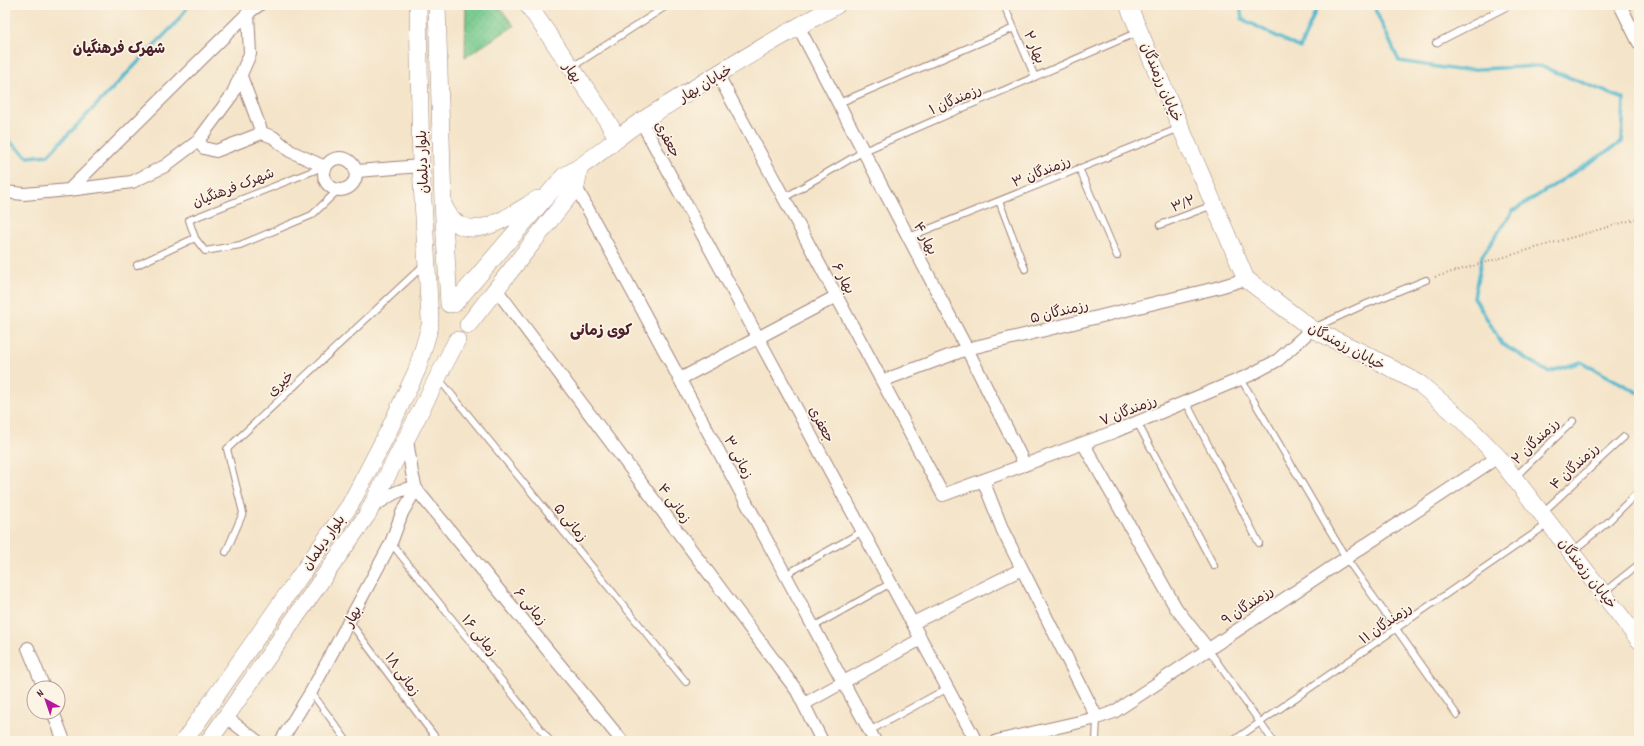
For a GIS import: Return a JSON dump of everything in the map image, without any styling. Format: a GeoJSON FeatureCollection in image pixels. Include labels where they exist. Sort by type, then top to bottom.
{"type":"FeatureCollection","features":[{"type":"Feature","properties":{"kind":"street"},"geometry":{"type":"LineString","coordinates":[[69,190],[248,13],[259,5]]}},
{"type":"Feature","properties":{"kind":"street","name":"بلوار دیلمان"},"geometry":{"type":"LineString","coordinates":[[184,741],[350,505],[388,432],[417,370],[430,322],[422,166],[418,5]]}},
{"type":"Feature","properties":{"kind":"street","name":"بلوار دیلمان"},"geometry":{"type":"LineString","coordinates":[[437,5],[443,203],[451,304]]}},
{"type":"Feature","properties":{"kind":"street","name":"بهار"},"geometry":{"type":"LineString","coordinates":[[528,5],[618,139]]}},
{"type":"Feature","properties":{"kind":"street","name":"خیابان بهار"},"geometry":{"type":"LineString","coordinates":[[451,304],[564,176],[579,169],[641,121],[798,26],[837,5]]}},
{"type":"Feature","properties":{"kind":"street","name":"خیابان رزمندگان"},"geometry":{"type":"LineString","coordinates":[[1128,5],[1246,279],[1312,329],[1366,355],[1420,384],[1461,419],[1498,457],[1639,640]]}},
{"type":"Feature","properties":{"kind":"street"},"geometry":{"type":"LineString","coordinates":[[1620,5],[1639,42]]}},
{"type":"Feature","properties":{"kind":"street"},"geometry":{"type":"LineString","coordinates":[[5,192],[24,194],[132,182],[165,166],[198,141],[232,95],[250,54],[248,13]]}},
{"type":"Feature","properties":{"kind":"street","name":"بهار ۴"},"geometry":{"type":"LineString","coordinates":[[798,26],[967,349],[1025,465]]}},
{"type":"Feature","properties":{"kind":"street","name":"بهار ۶"},"geometry":{"type":"LineString","coordinates":[[718,75],[943,495]]}},
{"type":"Feature","properties":{"kind":"street"},"geometry":{"type":"LineString","coordinates":[[241,76],[262,133]]}},
{"type":"Feature","properties":{"kind":"street","name":"جعفری"},"geometry":{"type":"LineString","coordinates":[[641,121],[976,741]]}},
{"type":"Feature","properties":{"kind":"street"},"geometry":{"type":"LineString","coordinates":[[198,141],[204,148],[216,151],[262,133],[273,137],[290,151],[325,167]]}},
{"type":"Feature","properties":{"kind":"street"},"geometry":{"type":"LineString","coordinates":[[342,158],[352,162],[356,171],[355,182],[348,189],[337,191],[328,186],[323,177],[325,167],[332,159],[342,158]]}},
{"type":"Feature","properties":{"kind":"street"},"geometry":{"type":"LineString","coordinates":[[356,171],[422,166]]}},
{"type":"Feature","properties":{"kind":"street"},"geometry":{"type":"LineString","coordinates":[[468,325],[465,312],[451,304],[437,308],[430,322],[433,333],[437,338],[444,341],[451,342],[457,340],[466,331],[468,325],[576,187],[579,169]]}},
{"type":"Feature","properties":{"kind":"street","name":"زمانی ۳"},"geometry":{"type":"LineString","coordinates":[[576,187],[872,736]]}},
{"type":"Feature","properties":{"kind":"street"},"geometry":{"type":"LineString","coordinates":[[443,203],[450,216],[456,222],[469,228],[483,228],[496,223],[550,192]]}},
{"type":"Feature","properties":{"kind":"street","name":"رزمندگان ۵"},"geometry":{"type":"LineString","coordinates":[[882,381],[967,349],[1216,288],[1246,279]]}},
{"type":"Feature","properties":{"kind":"street","name":"زمانی ۴"},"geometry":{"type":"LineString","coordinates":[[496,289],[797,691],[822,741]]}},
{"type":"Feature","properties":{"kind":"street"},"geometry":{"type":"LineString","coordinates":[[680,379],[837,296]]}},
{"type":"Feature","properties":{"kind":"street","name":"رزمندگان ۷"},"geometry":{"type":"LineString","coordinates":[[943,495],[1137,422],[1241,379],[1278,360],[1312,329]]}},
{"type":"Feature","properties":{"kind":"street","name":"بلوار دیلمان"},"geometry":{"type":"LineString","coordinates":[[209,741],[371,509],[457,340]]}},
{"type":"Feature","properties":{"kind":"street"},"geometry":{"type":"LineString","coordinates":[[371,509],[389,496],[408,488],[416,489],[407,440]]}},
{"type":"Feature","properties":{"kind":"street"},"geometry":{"type":"LineString","coordinates":[[1083,443],[1176,608],[1208,649]]}},
{"type":"Feature","properties":{"kind":"street","name":"رزمندگان ۹"},"geometry":{"type":"LineString","coordinates":[[997,741],[1097,718],[1114,712],[1498,457]]}},
{"type":"Feature","properties":{"kind":"street"},"geometry":{"type":"LineString","coordinates":[[983,480],[1002,531],[1097,718]]}},
{"type":"Feature","properties":{"kind":"street","name":"بهار"},"geometry":{"type":"LineString","coordinates":[[281,741],[312,692],[391,543],[402,513],[416,489]]}},
{"type":"Feature","properties":{"kind":"street","name":"زمانی ۶"},"geometry":{"type":"LineString","coordinates":[[416,489],[622,741]]}},
{"type":"Feature","properties":{"kind":"street"},"geometry":{"type":"LineString","coordinates":[[913,623],[1022,569]]}},
{"type":"Feature","properties":{"kind":"street"},"geometry":{"type":"LineString","coordinates":[[804,704],[921,639]]}},
{"type":"Feature","properties":{"kind":"street"},"geometry":{"type":"LineString","coordinates":[[28,648],[41,680]]}},
{"type":"Feature","properties":{"kind":"street"},"geometry":{"type":"LineString","coordinates":[[226,717],[257,741]]}},
{"type":"Feature","properties":{"kind":"street"},"geometry":{"type":"LineString","coordinates":[[56,720],[64,741]]}},
{"type":"Feature","properties":{"kind":"lane"},"geometry":{"type":"LineString","coordinates":[[571,68],[668,5]]}},
{"type":"Feature","properties":{"kind":"lane","name":"بهار ۲"},"geometry":{"type":"LineString","coordinates":[[1004,5],[1035,77]]}},
{"type":"Feature","properties":{"kind":"lane"},"geometry":{"type":"LineString","coordinates":[[1436,43],[1510,5]]}},
{"type":"Feature","properties":{"kind":"lane"},"geometry":{"type":"LineString","coordinates":[[839,103],[1014,28]]}},
{"type":"Feature","properties":{"kind":"lane","name":"رزمندگان ۱"},"geometry":{"type":"LineString","coordinates":[[784,198],[864,151],[1140,32]]}},
{"type":"Feature","properties":{"kind":"lane","name":"رزمندگان ۳"},"geometry":{"type":"LineString","coordinates":[[909,237],[1181,128]]}},
{"type":"Feature","properties":{"kind":"lane","name":"شهرک فرهنگیان"},"geometry":{"type":"LineString","coordinates":[[195,238],[189,220],[325,167]]}},
{"type":"Feature","properties":{"kind":"lane"},"geometry":{"type":"LineString","coordinates":[[1079,168],[1117,256]]}},
{"type":"Feature","properties":{"kind":"lane"},"geometry":{"type":"LineString","coordinates":[[137,265],[195,238],[205,251],[240,245],[312,215],[337,191]]}},
{"type":"Feature","properties":{"kind":"lane"},"geometry":{"type":"LineString","coordinates":[[999,201],[1025,270]]}},
{"type":"Feature","properties":{"kind":"lane","name":"۳/۲"},"geometry":{"type":"LineString","coordinates":[[1160,225],[1214,204]]}},
{"type":"Feature","properties":{"kind":"lane","name":"خیری"},"geometry":{"type":"LineString","coordinates":[[226,552],[243,513],[227,449],[427,261]]}},
{"type":"Feature","properties":{"kind":"lane"},"geometry":{"type":"LineString","coordinates":[[1312,329],[1359,307],[1426,280]]}},
{"type":"Feature","properties":{"kind":"lane","name":"زمانی ۵"},"geometry":{"type":"LineString","coordinates":[[438,377],[686,682]]}},
{"type":"Feature","properties":{"kind":"lane"},"geometry":{"type":"LineString","coordinates":[[1241,379],[1346,558],[1457,715]]}},
{"type":"Feature","properties":{"kind":"lane"},"geometry":{"type":"LineString","coordinates":[[1186,402],[1259,543]]}},
{"type":"Feature","properties":{"kind":"lane","name":"رزمندگان ۲"},"geometry":{"type":"LineString","coordinates":[[1514,478],[1573,421]]}},
{"type":"Feature","properties":{"kind":"lane"},"geometry":{"type":"LineString","coordinates":[[1137,422],[1214,566]]}},
{"type":"Feature","properties":{"kind":"lane","name":"رزمندگان ۴"},"geometry":{"type":"LineString","coordinates":[[1545,518],[1624,437]]}},
{"type":"Feature","properties":{"kind":"lane"},"geometry":{"type":"LineString","coordinates":[[1572,552],[1610,521],[1639,491]]}},
{"type":"Feature","properties":{"kind":"lane","name":"رزمندگان ۱۱"},"geometry":{"type":"LineString","coordinates":[[1233,741],[1396,629],[1545,518]]}},
{"type":"Feature","properties":{"kind":"lane"},"geometry":{"type":"LineString","coordinates":[[785,575],[863,531]]}},
{"type":"Feature","properties":{"kind":"lane","name":"زمانی ۱۶"},"geometry":{"type":"LineString","coordinates":[[391,543],[550,741]]}},
{"type":"Feature","properties":{"kind":"lane"},"geometry":{"type":"LineString","coordinates":[[1603,593],[1639,564]]}},
{"type":"Feature","properties":{"kind":"lane"},"geometry":{"type":"LineString","coordinates":[[813,627],[891,583]]}},
{"type":"Feature","properties":{"kind":"lane","name":"زمانی ۱۸"},"geometry":{"type":"LineString","coordinates":[[349,621],[438,741]]}},
{"type":"Feature","properties":{"kind":"lane"},"geometry":{"type":"LineString","coordinates":[[1208,649],[1273,741]]}},
{"type":"Feature","properties":{"kind":"lane"},"geometry":{"type":"LineString","coordinates":[[872,736],[948,688]]}},
{"type":"Feature","properties":{"kind":"lane"},"geometry":{"type":"LineString","coordinates":[[312,692],[347,741]]}},
{"type":"Feature","properties":{"kind":"lane"},"geometry":{"type":"LineString","coordinates":[[1096,741],[1097,718]]}},
{"type":"Feature","properties":{"kind":"path"},"geometry":{"type":"LineString","coordinates":[[1426,280],[1639,218]]}},
{"type":"Feature","properties":{"kind":"green space"},"geometry":{"type":"Polygon","coordinates":[[[466,5],[498,5],[514,26],[465,57],[466,5]]]}},
{"type":"Feature","properties":{"kind":"waterway"},"geometry":{"type":"LineString","coordinates":[[5,138],[28,157],[48,155],[175,24],[189,5]]}},
{"type":"Feature","properties":{"kind":"waterway"},"geometry":{"type":"LineString","coordinates":[[1240,5],[1242,19],[1300,48],[1318,5]]}},
{"type":"Feature","properties":{"kind":"waterway"},"geometry":{"type":"LineString","coordinates":[[1373,5],[1399,61],[1457,70],[1540,66],[1624,99],[1622,142],[1513,211],[1482,256],[1474,297],[1502,344],[1548,372],[1581,362],[1639,393]]}},
{"type":"Feature","properties":{"kind":"district","name":"شهرک فرهنگیان"},"geometry":{"type":"Point","coordinates":[119,48]}},
{"type":"Feature","properties":{"kind":"district","name":"کوی زمانی"},"geometry":{"type":"Point","coordinates":[601,330]}}]}
